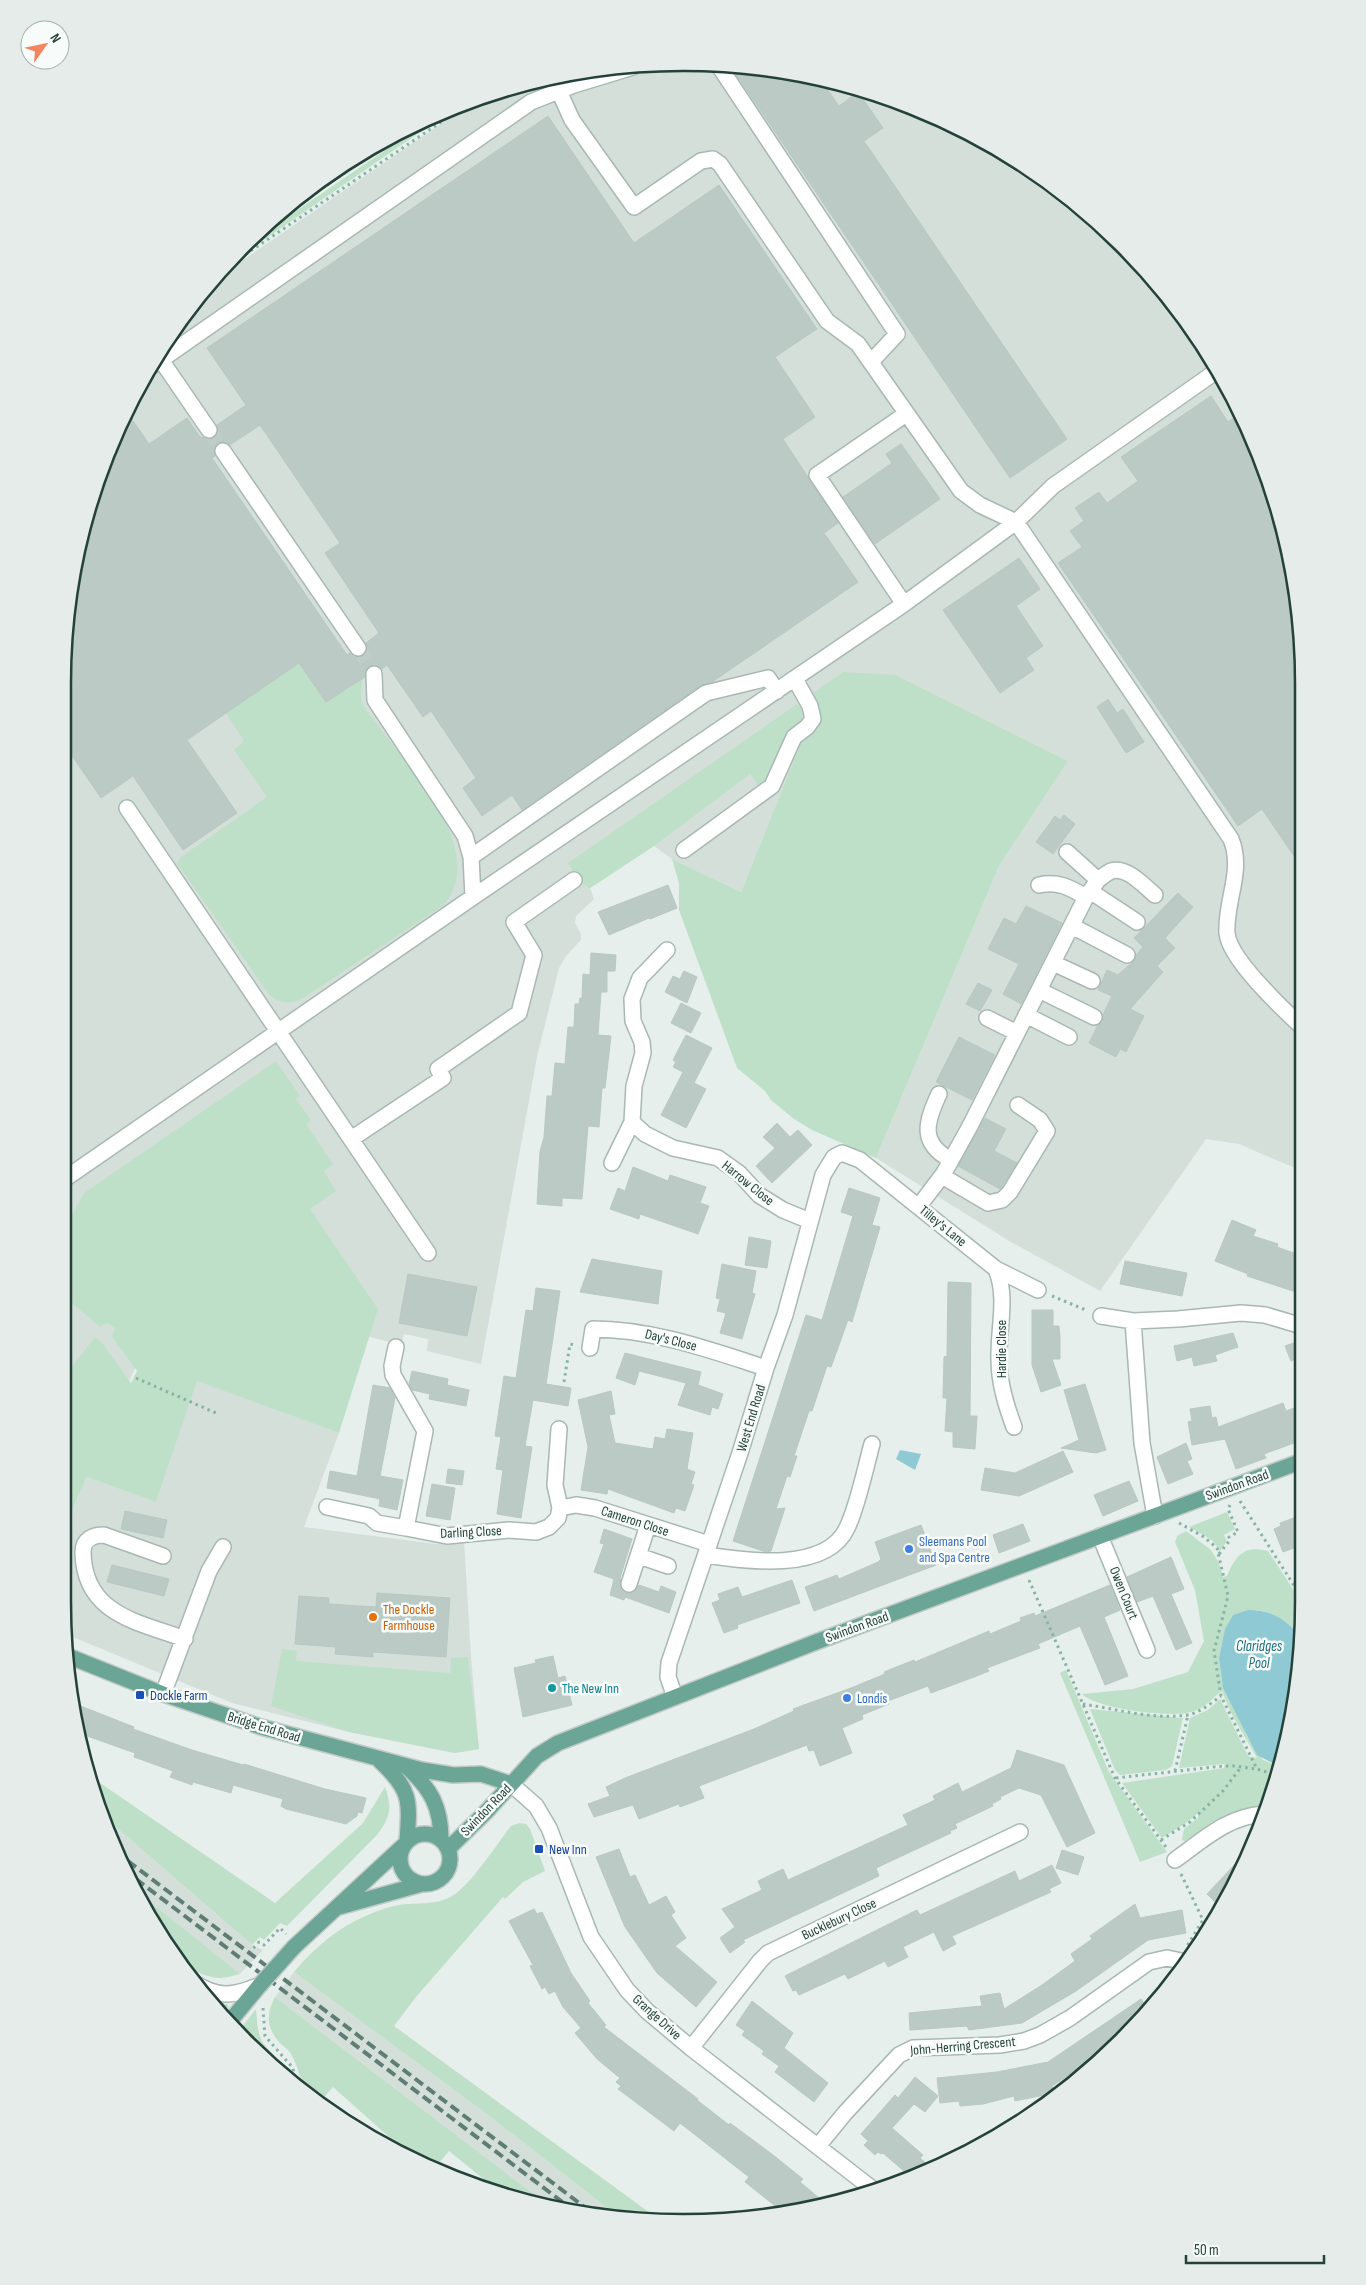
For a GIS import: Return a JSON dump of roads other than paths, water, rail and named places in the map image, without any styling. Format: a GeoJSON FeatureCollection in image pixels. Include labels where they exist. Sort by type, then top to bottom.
{"type":"FeatureCollection","features":[{"type":"Feature","properties":{"kind":"main road","name":"Swindon Road"},"geometry":{"type":"LineString","coordinates":[[445,1844],[512,1784],[537,1756],[558,1743],[816,1642],[1100,1536],[1158,1515],[1234,1492],[1295,1464]]}},
{"type":"Feature","properties":{"kind":"main road","name":"Bridge End Road"},"geometry":{"type":"LineString","coordinates":[[74,1658],[163,1694],[261,1727],[379,1760],[446,1774],[480,1774],[512,1784]]}},
{"type":"Feature","properties":{"kind":"main road"},"geometry":{"type":"LineString","coordinates":[[379,1760],[406,1791],[409,1810],[405,1843],[399,1862],[403,1872],[410,1880],[422,1884]]}},
{"type":"Feature","properties":{"kind":"main road"},"geometry":{"type":"LineString","coordinates":[[335,1909],[434,1882],[445,1874],[450,1860],[441,1822],[432,1797],[427,1787],[406,1766]]}},
{"type":"Feature","properties":{"kind":"main road"},"geometry":{"type":"LineString","coordinates":[[234,2017],[260,1985],[290,1940],[335,1909],[405,1843],[422,1834],[432,1834],[445,1844]]}},
{"type":"Feature","properties":{"kind":"street"},"geometry":{"type":"LineString","coordinates":[[723,73],[897,334],[870,362]]}},
{"type":"Feature","properties":{"kind":"street"},"geometry":{"type":"LineString","coordinates":[[165,357],[531,102],[606,76]]}},
{"type":"Feature","properties":{"kind":"street"},"geometry":{"type":"LineString","coordinates":[[559,91],[572,120],[634,208],[701,160],[713,159],[720,164],[827,321],[858,344],[961,491],[980,505],[1016,522],[1231,839],[1236,860],[1227,924],[1228,941],[1236,955],[1254,977],[1295,1020]]}},
{"type":"Feature","properties":{"kind":"street"},"geometry":{"type":"LineString","coordinates":[[160,365],[209,430]]}},
{"type":"Feature","properties":{"kind":"street"},"geometry":{"type":"LineString","coordinates":[[71,1175],[473,897],[904,604],[1016,522],[1053,486],[1211,375]]}},
{"type":"Feature","properties":{"kind":"street"},"geometry":{"type":"LineString","coordinates":[[904,604],[817,476],[906,414]]}},
{"type":"Feature","properties":{"kind":"street"},"geometry":{"type":"LineString","coordinates":[[223,451],[358,648]]}},
{"type":"Feature","properties":{"kind":"street"},"geometry":{"type":"LineString","coordinates":[[374,674],[375,700],[466,836],[471,857],[473,897]]}},
{"type":"Feature","properties":{"kind":"street"},"geometry":{"type":"LineString","coordinates":[[471,857],[706,693],[768,678],[777,691]]}},
{"type":"Feature","properties":{"kind":"street"},"geometry":{"type":"LineString","coordinates":[[684,850],[772,786],[794,737],[807,728],[813,719],[810,706],[795,679]]}},
{"type":"Feature","properties":{"kind":"street"},"geometry":{"type":"LineString","coordinates":[[127,808],[428,1253]]}},
{"type":"Feature","properties":{"kind":"street"},"geometry":{"type":"LineString","coordinates":[[1067,852],[1091,889],[1137,922]]}},
{"type":"Feature","properties":{"kind":"street"},"geometry":{"type":"LineString","coordinates":[[919,1206],[942,1176],[951,1160],[1091,889],[1111,871],[1122,870],[1155,895]]}},
{"type":"Feature","properties":{"kind":"street"},"geometry":{"type":"LineString","coordinates":[[352,1140],[443,1078],[438,1069],[519,1013],[534,955],[514,922],[574,880]]}},
{"type":"Feature","properties":{"kind":"street"},"geometry":{"type":"LineString","coordinates":[[1039,885],[1052,882],[1070,888],[1091,889]]}},
{"type":"Feature","properties":{"kind":"street"},"geometry":{"type":"LineString","coordinates":[[1072,926],[1127,955]]}},
{"type":"Feature","properties":{"kind":"street"},"geometry":{"type":"LineString","coordinates":[[612,1162],[632,1122],[634,1086],[643,1053],[642,1042],[633,1021],[632,999],[640,978],[667,950]]}},
{"type":"Feature","properties":{"kind":"street"},"geometry":{"type":"LineString","coordinates":[[1052,963],[1092,981]]}},
{"type":"Feature","properties":{"kind":"street"},"geometry":{"type":"LineString","coordinates":[[1039,990],[1094,1017]]}},
{"type":"Feature","properties":{"kind":"street"},"geometry":{"type":"LineString","coordinates":[[1026,1015],[1069,1037]]}},
{"type":"Feature","properties":{"kind":"street"},"geometry":{"type":"LineString","coordinates":[[987,1018],[1017,1033]]}},
{"type":"Feature","properties":{"kind":"street"},"geometry":{"type":"LineString","coordinates":[[939,1094],[930,1112],[929,1138],[936,1151],[951,1160]]}},
{"type":"Feature","properties":{"kind":"street"},"geometry":{"type":"LineString","coordinates":[[942,1176],[988,1203],[1002,1200],[1010,1192],[1047,1131],[1040,1120],[1018,1105]]}},
{"type":"Feature","properties":{"kind":"street","name":"Harrow Close"},"geometry":{"type":"LineString","coordinates":[[632,1122],[645,1134],[673,1148],[718,1158],[739,1173],[759,1195],[784,1210],[810,1221]]}},
{"type":"Feature","properties":{"kind":"street","name":"West End Road"},"geometry":{"type":"LineString","coordinates":[[675,1697],[668,1677],[669,1663],[785,1314],[823,1175],[834,1157],[842,1154],[853,1156]]}},
{"type":"Feature","properties":{"kind":"street","name":"Tilley's Lane"},"geometry":{"type":"LineString","coordinates":[[853,1156],[919,1206],[996,1269],[1038,1290]]}},
{"type":"Feature","properties":{"kind":"street","name":"Hardie Close"},"geometry":{"type":"LineString","coordinates":[[996,1269],[1002,1288],[999,1359],[1001,1384],[1014,1427]]}},
{"type":"Feature","properties":{"kind":"street"},"geometry":{"type":"LineString","coordinates":[[1101,1316],[1133,1321],[1241,1313],[1265,1315],[1295,1324]]}},
{"type":"Feature","properties":{"kind":"street"},"geometry":{"type":"LineString","coordinates":[[1133,1321],[1142,1443],[1158,1515]]}},
{"type":"Feature","properties":{"kind":"street","name":"Day's Close"},"geometry":{"type":"LineString","coordinates":[[590,1348],[593,1328],[622,1329],[707,1349],[766,1368]]}},
{"type":"Feature","properties":{"kind":"street"},"geometry":{"type":"LineString","coordinates":[[396,1347],[392,1366],[394,1374],[425,1431],[406,1528]]}},
{"type":"Feature","properties":{"kind":"street"},"geometry":{"type":"LineString","coordinates":[[558,1429],[555,1485],[560,1508]]}},
{"type":"Feature","properties":{"kind":"street","name":"Cameron Close"},"geometry":{"type":"LineString","coordinates":[[560,1508],[576,1505],[595,1508],[648,1525],[708,1550],[762,1561],[808,1557],[832,1548],[848,1527],[872,1444]]}},
{"type":"Feature","properties":{"kind":"street","name":"Darling Close"},"geometry":{"type":"LineString","coordinates":[[327,1507],[369,1516],[377,1523],[447,1536],[495,1531],[536,1532],[554,1522],[560,1508]]}},
{"type":"Feature","properties":{"kind":"street"},"geometry":{"type":"LineString","coordinates":[[629,1584],[648,1525]]}},
{"type":"Feature","properties":{"kind":"street"},"geometry":{"type":"LineString","coordinates":[[163,1556],[104,1535],[95,1535],[89,1538],[83,1548],[83,1560],[92,1586],[112,1611],[125,1619],[185,1639]]}},
{"type":"Feature","properties":{"kind":"street","name":"Owen Court"},"geometry":{"type":"LineString","coordinates":[[1100,1536],[1147,1650]]}},
{"type":"Feature","properties":{"kind":"street"},"geometry":{"type":"LineString","coordinates":[[163,1694],[210,1571],[222,1547]]}},
{"type":"Feature","properties":{"kind":"street"},"geometry":{"type":"LineString","coordinates":[[639,1556],[668,1566]]}},
{"type":"Feature","properties":{"kind":"street","name":"Grange Drive"},"geometry":{"type":"LineString","coordinates":[[512,1784],[536,1806],[548,1828],[591,1938],[614,1973],[647,2010],[692,2048],[867,2185]]}},
{"type":"Feature","properties":{"kind":"street"},"geometry":{"type":"LineString","coordinates":[[1175,1860],[1220,1827],[1235,1819],[1256,1815]]}},
{"type":"Feature","properties":{"kind":"street","name":"Bucklebury Close"},"geometry":{"type":"LineString","coordinates":[[692,2048],[760,1961],[778,1947],[1020,1832]]}},
{"type":"Feature","properties":{"kind":"street","name":"John-Herring Crescent"},"geometry":{"type":"LineString","coordinates":[[818,2146],[845,2113],[906,2051],[924,2048],[1000,2045],[1032,2038],[1070,2018],[1149,1962],[1167,1958],[1178,1960]]}},
{"type":"Feature","properties":{"kind":"street"},"geometry":{"type":"LineString","coordinates":[[213,1992],[240,1994],[260,1985]]}},
{"type":"Feature","properties":{"kind":"water"},"geometry":{"type":"Polygon","coordinates":[[[900,1450],[921,1454],[915,1470],[896,1459],[900,1450]]]}},
{"type":"Feature","properties":{"kind":"water","name":"Claridges Pool"},"geometry":{"type":"Polygon","coordinates":[[[1248,1610],[1257,1610],[1272,1614],[1294,1630],[1290,1682],[1273,1763],[1257,1755],[1223,1688],[1219,1658],[1225,1629],[1233,1615],[1248,1610]]]}},
{"type":"Feature","properties":{"kind":"tunnel"},"geometry":{"type":"LineString","coordinates":[[209,430],[223,451]]}},
{"type":"Feature","properties":{"kind":"tunnel"},"geometry":{"type":"LineString","coordinates":[[358,648],[374,674]]}},
{"type":"Feature","properties":{"kind":"railway"},"geometry":{"type":"LineString","coordinates":[[129,1862],[582,2205]]}},
{"type":"Feature","properties":{"kind":"railway"},"geometry":{"type":"LineString","coordinates":[[138,1881],[562,2201]]}},
{"type":"Feature","properties":{"kind":"place","name":"Sleemans Pool and Spa Centre"},"geometry":{"type":"Point","coordinates":[909,1549]}},
{"type":"Feature","properties":{"kind":"place","name":"The Dockle Farmhouse"},"geometry":{"type":"Point","coordinates":[373,1617]}},
{"type":"Feature","properties":{"kind":"place","name":"The New Inn"},"geometry":{"type":"Point","coordinates":[552,1688]}},
{"type":"Feature","properties":{"kind":"place","name":"Dockle Farm"},"geometry":{"type":"Point","coordinates":[140,1695]}},
{"type":"Feature","properties":{"kind":"place","name":"Londis"},"geometry":{"type":"Point","coordinates":[847,1698]}},
{"type":"Feature","properties":{"kind":"place","name":"New Inn"},"geometry":{"type":"Point","coordinates":[539,1849]}}]}
